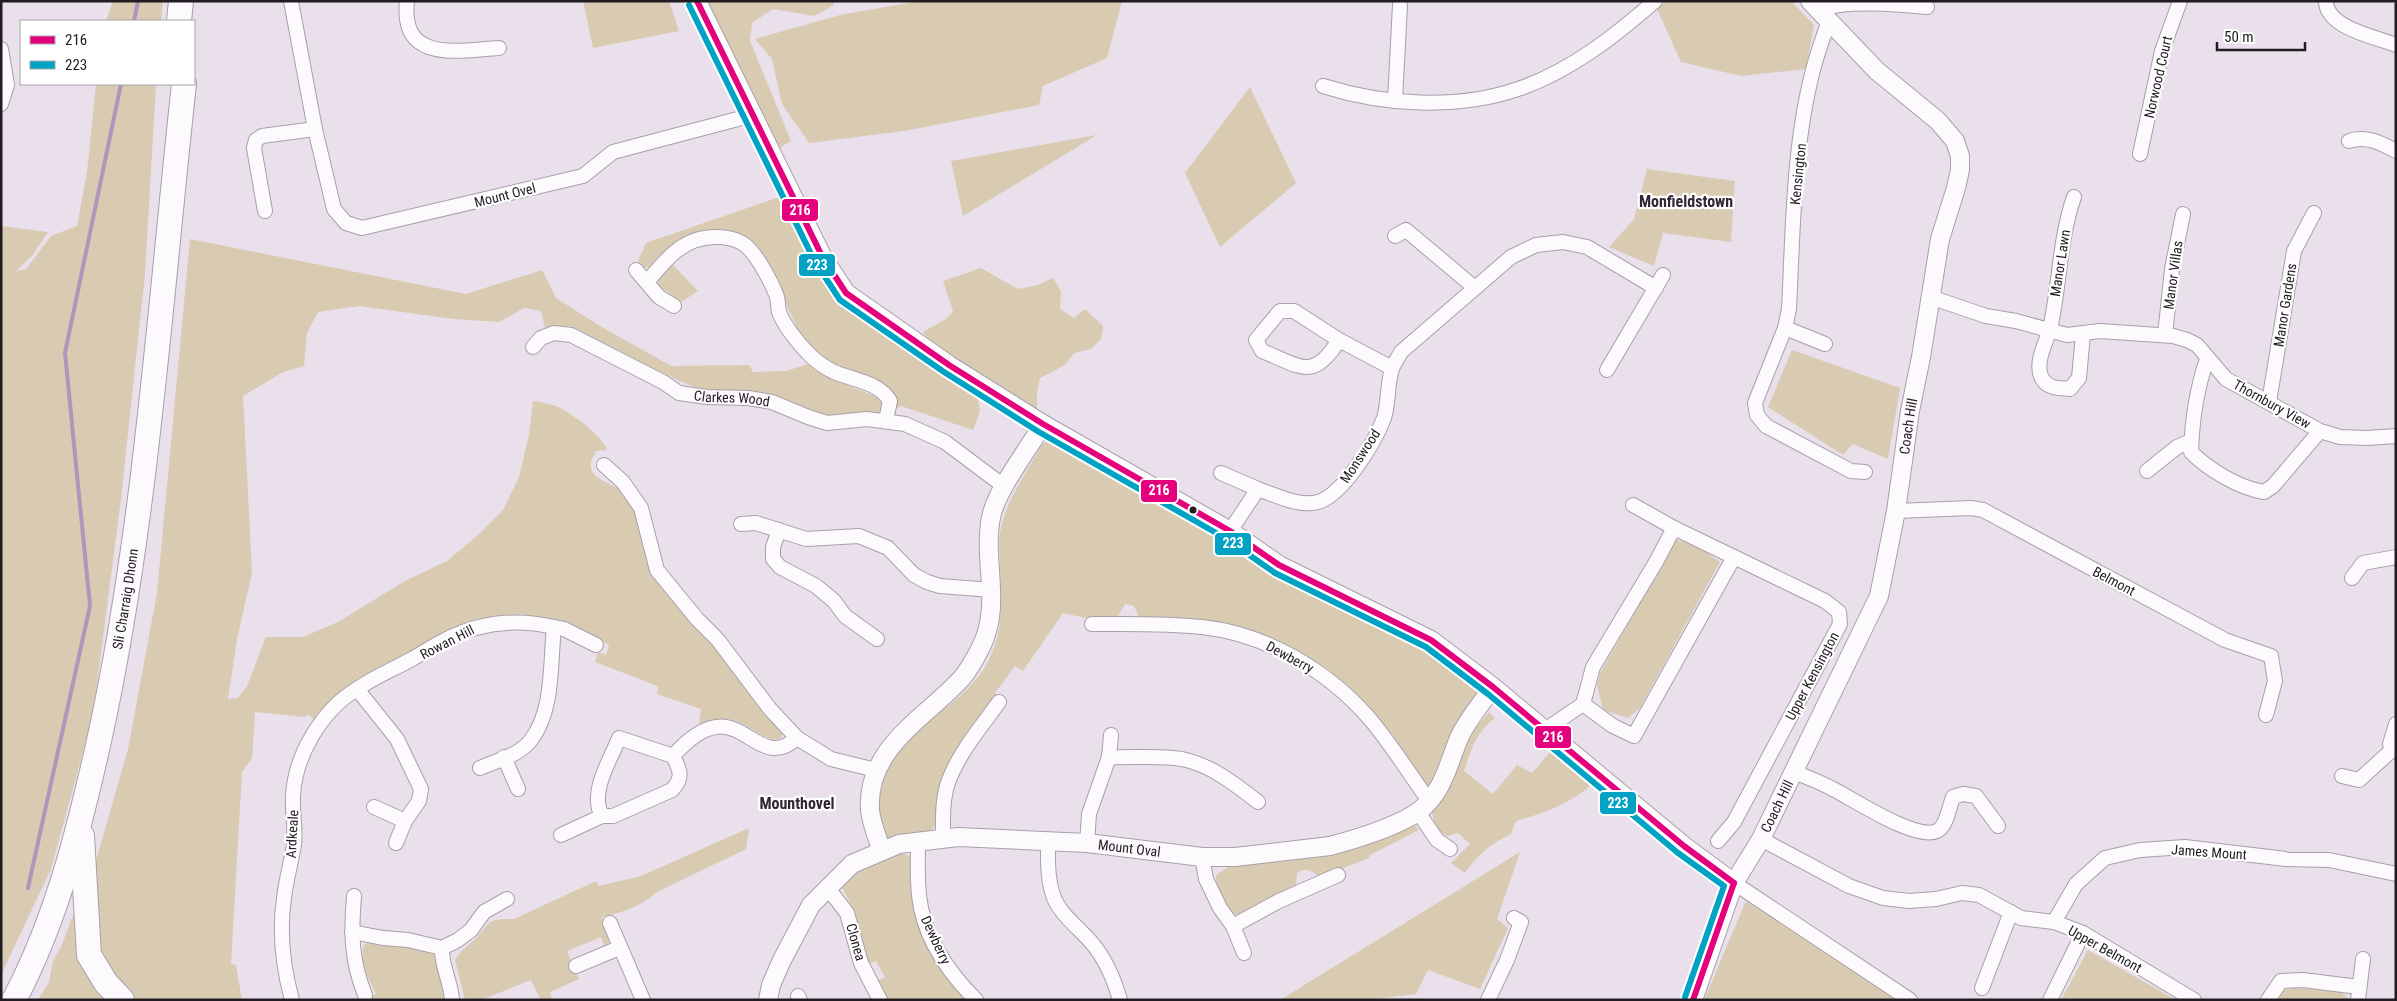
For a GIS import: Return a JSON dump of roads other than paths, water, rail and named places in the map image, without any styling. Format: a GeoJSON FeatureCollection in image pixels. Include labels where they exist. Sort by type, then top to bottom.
{"type":"FeatureCollection","features":[{"type":"Feature","properties":{"kind":"highway"},"geometry":{"type":"LineString","coordinates":[[179,20],[181,1]]}},
{"type":"Feature","properties":{"kind":"highway"},"geometry":{"type":"LineString","coordinates":[[190,20],[192,1]]}},
{"type":"Feature","properties":{"kind":"highway","name":"Sli Charraig Dhonn"},"geometry":{"type":"LineString","coordinates":[[173,85],[173,184]]}},
{"type":"Feature","properties":{"kind":"highway","name":"Sli Charraig Dhonn"},"geometry":{"type":"LineString","coordinates":[[14,1000],[62,886],[81,821],[113,678],[130,569],[184,85]]}},
{"type":"Feature","properties":{"kind":"highway"},"geometry":{"type":"LineString","coordinates":[[81,821],[89,955],[106,983],[122,1000]]}},
{"type":"Feature","properties":{"kind":"street","name":"Mount Ovel"},"geometry":{"type":"LineString","coordinates":[[291,1],[315,129],[334,209],[346,223],[362,228],[583,176],[613,152],[753,115]]}},
{"type":"Feature","properties":{"kind":"street"},"geometry":{"type":"LineString","coordinates":[[407,1],[408,24],[416,40],[427,48],[444,52],[499,48]]}},
{"type":"Feature","properties":{"kind":"street"},"geometry":{"type":"LineString","coordinates":[[697,1],[822,256],[846,293],[949,365],[1043,424],[1230,531],[1279,565],[1431,640],[1493,687],[1677,840],[1734,883],[1910,1000]]}},
{"type":"Feature","properties":{"kind":"street"},"geometry":{"type":"LineString","coordinates":[[1323,86],[1344,92],[1395,100],[1479,99],[1518,89],[1568,66],[1606,41],[1655,1]]}},
{"type":"Feature","properties":{"kind":"street","name":"Norwood Court"},"geometry":{"type":"LineString","coordinates":[[2140,154],[2162,50],[2180,1]]}},
{"type":"Feature","properties":{"kind":"street"},"geometry":{"type":"LineString","coordinates":[[2326,1],[2331,18],[2346,27],[2396,46]]}},
{"type":"Feature","properties":{"kind":"street"},"geometry":{"type":"LineString","coordinates":[[1819,11],[1837,2],[1927,7]]}},
{"type":"Feature","properties":{"kind":"street"},"geometry":{"type":"LineString","coordinates":[[1395,100],[1400,5]]}},
{"type":"Feature","properties":{"kind":"street","name":"Coach Hill"},"geometry":{"type":"LineString","coordinates":[[1693,1000],[1734,883],[1761,839],[1879,596],[1896,511],[1910,411],[1940,239],[1960,170],[1960,156],[1955,141],[1938,121],[1877,71],[1819,11]]}},
{"type":"Feature","properties":{"kind":"street","name":"Kensington"},"geometry":{"type":"LineString","coordinates":[[1819,11],[1796,178],[1790,309],[1785,328],[1755,403],[1757,415],[1766,426],[1851,471],[1865,472]]}},
{"type":"Feature","properties":{"kind":"street"},"geometry":{"type":"LineString","coordinates":[[1,49],[6,85],[1,104]]}},
{"type":"Feature","properties":{"kind":"street"},"geometry":{"type":"LineString","coordinates":[[265,211],[254,148],[256,140],[262,136],[315,129]]}},
{"type":"Feature","properties":{"kind":"street"},"geometry":{"type":"LineString","coordinates":[[2349,141],[2358,138],[2380,142],[2396,151]]}},
{"type":"Feature","properties":{"kind":"street","name":"Manor Lawn"},"geometry":{"type":"LineString","coordinates":[[2074,197],[2062,243],[2050,330],[2039,367],[2043,380],[2054,388],[2070,389],[2079,378],[2083,334]]}},
{"type":"Feature","properties":{"kind":"street","name":"Manor Gardens"},"geometry":{"type":"LineString","coordinates":[[2269,402],[2294,251],[2314,213]]}},
{"type":"Feature","properties":{"kind":"street","name":"Manor Villas"},"geometry":{"type":"LineString","coordinates":[[2165,335],[2172,269],[2183,214]]}},
{"type":"Feature","properties":{"kind":"street"},"geometry":{"type":"LineString","coordinates":[[1395,236],[1406,230],[1476,288]]}},
{"type":"Feature","properties":{"kind":"street"},"geometry":{"type":"LineString","coordinates":[[647,282],[667,257],[684,244],[708,236],[724,237],[744,244],[766,273],[777,297],[780,312],[805,350],[819,364],[875,386],[885,392],[890,401],[886,420]]}},
{"type":"Feature","properties":{"kind":"street","name":"Monswood"},"geometry":{"type":"LineString","coordinates":[[1221,473],[1258,489],[1297,502],[1314,503],[1328,498],[1343,485],[1374,438],[1384,417],[1392,368],[1401,352],[1511,257],[1536,245],[1563,242],[1587,247],[1656,288]]}},
{"type":"Feature","properties":{"kind":"street"},"geometry":{"type":"LineString","coordinates":[[636,270],[659,297],[674,306]]}},
{"type":"Feature","properties":{"kind":"street"},"geometry":{"type":"LineString","coordinates":[[1607,370],[1663,275]]}},
{"type":"Feature","properties":{"kind":"street","name":"Thornbury View"},"geometry":{"type":"LineString","coordinates":[[1930,298],[1986,316],[2016,321],[2067,335],[2100,332],[2165,335],[2187,340],[2197,345],[2226,379],[2320,431],[2349,437],[2396,436]]}},
{"type":"Feature","properties":{"kind":"street"},"geometry":{"type":"LineString","coordinates":[[1339,340],[1328,358],[1316,367],[1300,366],[1262,351],[1256,340],[1280,311],[1294,311],[1339,340],[1392,368]]}},
{"type":"Feature","properties":{"kind":"street"},"geometry":{"type":"LineString","coordinates":[[1785,328],[1825,344]]}},
{"type":"Feature","properties":{"kind":"street","name":"Clarkes Wood"},"geometry":{"type":"LineString","coordinates":[[533,348],[541,338],[563,333],[583,340],[663,382],[679,393],[707,398],[748,398],[772,402],[808,417],[827,422],[886,420],[926,431],[945,442],[1005,487]]}},
{"type":"Feature","properties":{"kind":"street"},"geometry":{"type":"LineString","coordinates":[[2207,359],[2202,374],[2191,441],[2191,452],[2203,463],[2253,490],[2264,492],[2273,486],[2320,431]]}},
{"type":"Feature","properties":{"kind":"street"},"geometry":{"type":"LineString","coordinates":[[881,850],[870,812],[871,791],[876,770],[888,749],[962,678],[981,647],[990,625],[992,512],[1043,424]]}},
{"type":"Feature","properties":{"kind":"street"},"geometry":{"type":"LineString","coordinates":[[2147,471],[2177,447],[2191,441]]}},
{"type":"Feature","properties":{"kind":"street"},"geometry":{"type":"LineString","coordinates":[[604,465],[623,482],[641,508],[657,570],[692,613],[718,640],[770,709],[797,738],[830,760],[876,770]]}},
{"type":"Feature","properties":{"kind":"street"},"geometry":{"type":"LineString","coordinates":[[1230,531],[1258,489]]}},
{"type":"Feature","properties":{"kind":"street","name":"Upper Kensington"},"geometry":{"type":"LineString","coordinates":[[1633,505],[1674,528],[1825,601],[1839,612],[1840,624],[1734,822],[1718,841]]}},
{"type":"Feature","properties":{"kind":"street","name":"Belmont"},"geometry":{"type":"LineString","coordinates":[[1896,511],[1971,508],[1983,510],[2225,640],[2271,656],[2276,681],[2266,715]]}},
{"type":"Feature","properties":{"kind":"street"},"geometry":{"type":"LineString","coordinates":[[741,524],[756,523],[806,540],[860,536],[888,548],[914,575],[927,582],[940,586],[992,590]]}},
{"type":"Feature","properties":{"kind":"street"},"geometry":{"type":"LineString","coordinates":[[1545,730],[1583,704],[1593,667],[1656,562],[1674,528]]}},
{"type":"Feature","properties":{"kind":"street"},"geometry":{"type":"LineString","coordinates":[[779,530],[773,547],[774,559],[780,567],[816,586],[834,601],[845,616],[877,639]]}},
{"type":"Feature","properties":{"kind":"street"},"geometry":{"type":"LineString","coordinates":[[2352,578],[2363,563],[2396,556]]}},
{"type":"Feature","properties":{"kind":"street"},"geometry":{"type":"LineString","coordinates":[[1583,704],[1614,726],[1634,736],[1734,557]]}},
{"type":"Feature","properties":{"kind":"street","name":"Rowan Hill"},"geometry":{"type":"LineString","coordinates":[[358,689],[382,672],[412,660],[445,640],[478,625],[508,621],[554,627],[564,629],[596,644]]}},
{"type":"Feature","properties":{"kind":"street","name":"Dewberry"},"geometry":{"type":"LineString","coordinates":[[1092,624],[1203,627],[1238,634],[1271,645],[1310,666],[1338,688],[1367,716],[1389,742],[1423,806],[1437,840],[1450,849]]}},
{"type":"Feature","properties":{"kind":"street"},"geometry":{"type":"LineString","coordinates":[[480,768],[504,757],[530,741],[546,706],[554,627]]}},
{"type":"Feature","properties":{"kind":"street","name":"Mount Oval"},"geometry":{"type":"LineString","coordinates":[[768,1000],[771,985],[794,935],[811,905],[852,864],[881,850],[918,840],[943,837],[1087,843],[1202,857],[1236,858],[1330,846],[1375,832],[1423,806],[1440,787],[1450,768],[1466,724],[1493,687]]}},
{"type":"Feature","properties":{"kind":"street"},"geometry":{"type":"LineString","coordinates":[[358,689],[397,739],[421,790],[419,801],[405,821],[396,843]]}},
{"type":"Feature","properties":{"kind":"street","name":"Ardkeale"},"geometry":{"type":"LineString","coordinates":[[292,1000],[284,964],[282,921],[284,898],[294,844],[293,794],[297,774],[304,752],[327,715],[358,689]]}},
{"type":"Feature","properties":{"kind":"street"},"geometry":{"type":"LineString","coordinates":[[943,837],[943,805],[948,780],[961,756],[999,702]]}},
{"type":"Feature","properties":{"kind":"street"},"geometry":{"type":"LineString","coordinates":[[2342,776],[2360,780],[2394,751],[2390,744],[2396,724]]}},
{"type":"Feature","properties":{"kind":"street"},"geometry":{"type":"LineString","coordinates":[[673,756],[698,732],[712,726],[724,726],[738,730],[762,746],[776,749],[788,747],[797,738]]}},
{"type":"Feature","properties":{"kind":"street"},"geometry":{"type":"LineString","coordinates":[[1087,843],[1089,814],[1109,757],[1110,735]]}},
{"type":"Feature","properties":{"kind":"street"},"geometry":{"type":"LineString","coordinates":[[561,835],[602,816],[613,816],[672,790],[680,782],[681,772],[673,756],[619,738],[597,793],[598,808],[602,816]]}},
{"type":"Feature","properties":{"kind":"street"},"geometry":{"type":"LineString","coordinates":[[504,757],[518,789]]}},
{"type":"Feature","properties":{"kind":"street"},"geometry":{"type":"LineString","coordinates":[[1109,757],[1181,758],[1202,765],[1230,780],[1258,802]]}},
{"type":"Feature","properties":{"kind":"street"},"geometry":{"type":"LineString","coordinates":[[1794,772],[1833,789],[1884,818],[1924,834],[1938,831],[1944,824],[1953,797],[1963,794],[1976,796],[1998,826]]}},
{"type":"Feature","properties":{"kind":"street"},"geometry":{"type":"LineString","coordinates":[[374,807],[405,821]]}},
{"type":"Feature","properties":{"kind":"street","name":"Upper Belmont"},"geometry":{"type":"LineString","coordinates":[[1761,839],[1849,886],[1884,898],[1909,901],[1936,900],[1962,893],[1979,894],[2021,918],[2054,922],[2084,934],[2194,1000]]}},
{"type":"Feature","properties":{"kind":"street","name":"Dewberry"},"geometry":{"type":"LineString","coordinates":[[918,840],[919,896],[925,921],[941,957],[961,985],[976,1000]]}},
{"type":"Feature","properties":{"kind":"street"},"geometry":{"type":"LineString","coordinates":[[1048,841],[1048,875],[1055,899],[1068,917],[1093,944],[1104,961],[1116,986],[1120,1000]]}},
{"type":"Feature","properties":{"kind":"street","name":"James Mount"},"geometry":{"type":"LineString","coordinates":[[2054,922],[2076,884],[2104,858],[2140,850],[2185,847],[2286,858],[2329,860],[2396,874]]}},
{"type":"Feature","properties":{"kind":"street"},"geometry":{"type":"LineString","coordinates":[[1202,857],[1206,879],[1220,908],[1233,926],[1244,953]]}},
{"type":"Feature","properties":{"kind":"street"},"geometry":{"type":"LineString","coordinates":[[1233,926],[1338,875]]}},
{"type":"Feature","properties":{"kind":"street","name":"Clonea"},"geometry":{"type":"LineString","coordinates":[[828,887],[847,913],[857,952],[880,1000]]}},
{"type":"Feature","properties":{"kind":"street"},"geometry":{"type":"LineString","coordinates":[[354,896],[352,932],[356,972],[365,995]]}},
{"type":"Feature","properties":{"kind":"street"},"geometry":{"type":"LineString","coordinates":[[352,932],[383,938],[408,940],[442,948],[458,940],[471,930],[484,912],[507,899]]}},
{"type":"Feature","properties":{"kind":"street"},"geometry":{"type":"LineString","coordinates":[[1982,988],[2011,912]]}},
{"type":"Feature","properties":{"kind":"street"},"geometry":{"type":"LineString","coordinates":[[1488,1000],[1507,960],[1520,922],[1514,918]]}},
{"type":"Feature","properties":{"kind":"street"},"geometry":{"type":"LineString","coordinates":[[610,923],[642,1000]]}},
{"type":"Feature","properties":{"kind":"street"},"geometry":{"type":"LineString","coordinates":[[2050,1000],[2084,934]]}},
{"type":"Feature","properties":{"kind":"street"},"geometry":{"type":"LineString","coordinates":[[442,948],[442,955],[452,988],[452,1000]]}},
{"type":"Feature","properties":{"kind":"street"},"geometry":{"type":"LineString","coordinates":[[576,966],[619,948]]}},
{"type":"Feature","properties":{"kind":"street"},"geometry":{"type":"LineString","coordinates":[[2268,1000],[2282,981],[2303,980],[2358,993],[2362,959]]}},
{"type":"Feature","properties":{"kind":"waterway"},"geometry":{"type":"LineString","coordinates":[[134,20],[138,1]]}},
{"type":"Feature","properties":{"kind":"waterway"},"geometry":{"type":"LineString","coordinates":[[28,888],[90,606],[65,353],[121,85]]}},
{"type":"Feature","properties":{"kind":"district","name":"Monfieldstown"},"geometry":{"type":"Point","coordinates":[1686,201]}},
{"type":"Feature","properties":{"kind":"district","name":"Mounthovel"},"geometry":{"type":"Point","coordinates":[797,803]}}]}
